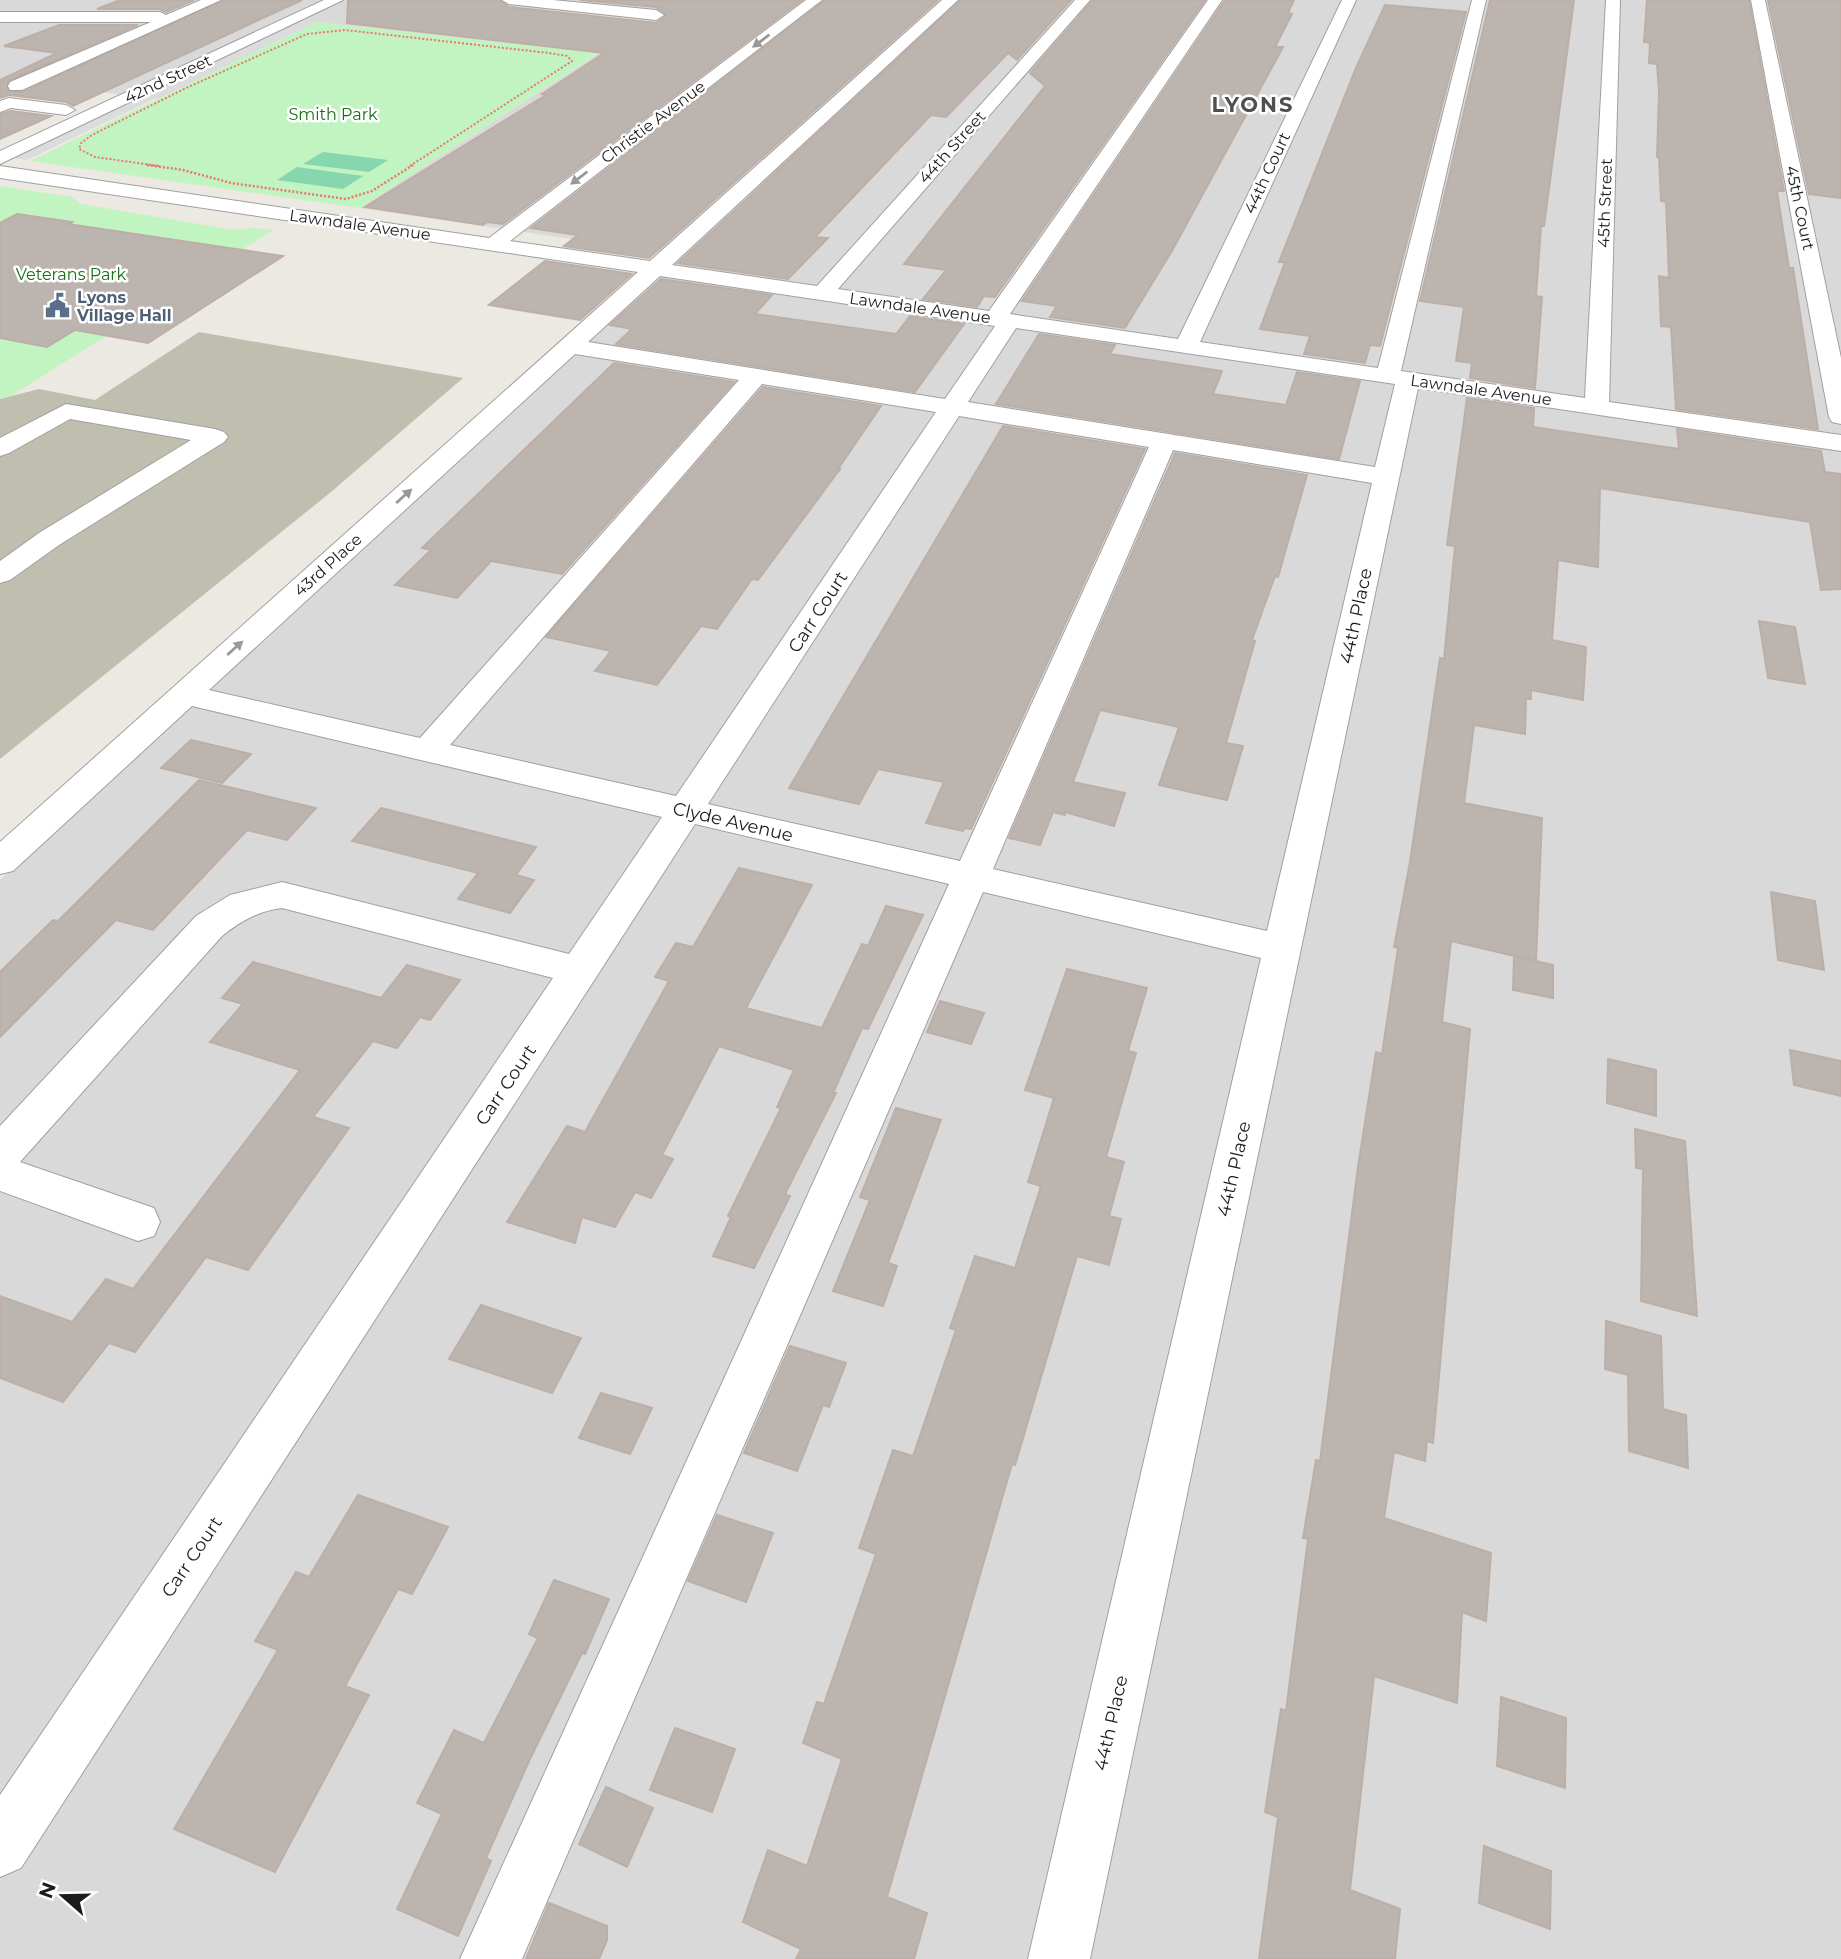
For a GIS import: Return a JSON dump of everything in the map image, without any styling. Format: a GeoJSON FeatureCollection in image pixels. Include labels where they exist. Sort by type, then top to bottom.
{"type":"FeatureCollection","features":[{"type":"Feature","properties":{"kind":"street"},"geometry":{"type":"LineString","coordinates":[[0,35],[88,0]]}},
{"type":"Feature","properties":{"kind":"street"},"geometry":{"type":"LineString","coordinates":[[8,85],[214,0]]}},
{"type":"Feature","properties":{"kind":"street","name":"42nd Street"},"geometry":{"type":"LineString","coordinates":[[0,158],[336,0]]}},
{"type":"Feature","properties":{"kind":"street"},"geometry":{"type":"LineString","coordinates":[[509,0],[564,3],[656,15]]}},
{"type":"Feature","properties":{"kind":"street","name":"Christie Avenue"},"geometry":{"type":"LineString","coordinates":[[492,245],[815,0]]}},
{"type":"Feature","properties":{"kind":"street","name":"43rd Place"},"geometry":{"type":"LineString","coordinates":[[0,862],[951,0]]}},
{"type":"Feature","properties":{"kind":"street","name":"44th Street"},"geometry":{"type":"LineString","coordinates":[[822,293],[1083,0]]}},
{"type":"Feature","properties":{"kind":"street","name":"Carr Court"},"geometry":{"type":"LineString","coordinates":[[7,1823],[582,971],[952,408],[1002,320],[1215,0]]}},
{"type":"Feature","properties":{"kind":"street","name":"44th Court"},"geometry":{"type":"LineString","coordinates":[[1186,347],[1349,0]]}},
{"type":"Feature","properties":{"kind":"street","name":"44th Place"},"geometry":{"type":"LineString","coordinates":[[1059,1959],[1386,477],[1398,378],[1479,0]]}},
{"type":"Feature","properties":{"kind":"street","name":"45th Court"},"geometry":{"type":"LineString","coordinates":[[1758,0],[1825,286],[1841,417]]}},
{"type":"Feature","properties":{"kind":"street","name":"45th Street"},"geometry":{"type":"LineString","coordinates":[[1597,407],[1610,1]]}},
{"type":"Feature","properties":{"kind":"street"},"geometry":{"type":"LineString","coordinates":[[0,17],[176,17]]}},
{"type":"Feature","properties":{"kind":"street"},"geometry":{"type":"LineString","coordinates":[[8,85],[56,91]]}},
{"type":"Feature","properties":{"kind":"street"},"geometry":{"type":"LineString","coordinates":[[97,96],[125,100]]}},
{"type":"Feature","properties":{"kind":"street"},"geometry":{"type":"LineString","coordinates":[[0,107],[9,103],[66,110]]}},
{"type":"Feature","properties":{"kind":"street","name":"Lawndale Avenue"},"geometry":{"type":"LineString","coordinates":[[0,172],[1841,443]]}},
{"type":"Feature","properties":{"kind":"street"},"geometry":{"type":"LineString","coordinates":[[570,346],[1386,477]]}},
{"type":"Feature","properties":{"kind":"street"},"geometry":{"type":"LineString","coordinates":[[426,751],[756,376]]}},
{"type":"Feature","properties":{"kind":"street"},"geometry":{"type":"LineString","coordinates":[[0,448],[66,411],[215,438],[48,539],[0,574]]}},
{"type":"Feature","properties":{"kind":"street"},"geometry":{"type":"LineString","coordinates":[[491,1959],[1164,442]]}},
{"type":"Feature","properties":{"kind":"street","name":"Clyde Avenue"},"geometry":{"type":"LineString","coordinates":[[184,694],[1283,949]]}},
{"type":"Feature","properties":{"kind":"street"},"geometry":{"type":"LineString","coordinates":[[0,1155],[209,926],[235,906],[252,900],[282,895],[582,971]]}},
{"type":"Feature","properties":{"kind":"street"},"geometry":{"type":"LineString","coordinates":[[0,1172],[138,1222]]}},
{"type":"Feature","properties":{"kind":"path"},"geometry":{"type":"LineString","coordinates":[[345,30],[549,53],[572,58],[569,65],[560,71],[372,191],[351,199],[231,183],[183,170],[95,157],[79,149],[92,135],[186,88],[317,31],[345,30]]}},
{"type":"Feature","properties":{"kind":"shaded area"},"geometry":{"type":"Polygon","coordinates":[[[0,0],[1841,0],[1841,1959],[0,1959],[0,880],[681,255],[360,208],[598,54],[317,22],[157,99],[0,80],[0,0]]]}},
{"type":"Feature","properties":{"kind":"shaded area"},"geometry":{"type":"Polygon","coordinates":[[[302,21],[314,22],[27,160],[13,158],[302,21]]]}},
{"type":"Feature","properties":{"kind":"shaded area"},"geometry":{"type":"Polygon","coordinates":[[[199,332],[463,378],[331,492],[0,759],[0,399],[39,389],[95,400],[199,332]]]}},
{"type":"Feature","properties":{"kind":"green space","name":"Smith Park"},"geometry":{"type":"Polygon","coordinates":[[[317,22],[599,53],[360,208],[30,161],[317,22]]]}},
{"type":"Feature","properties":{"kind":"green space"},"geometry":{"type":"Polygon","coordinates":[[[323,152],[388,160],[369,172],[303,164],[323,152]]]}},
{"type":"Feature","properties":{"kind":"green space"},"geometry":{"type":"Polygon","coordinates":[[[297,167],[363,176],[343,189],[277,180],[297,167]]]}},
{"type":"Feature","properties":{"kind":"green space","name":"Veterans Park"},"geometry":{"type":"Polygon","coordinates":[[[0,186],[72,197],[81,204],[234,230],[273,230],[11,396],[0,399],[0,186]]]}},
{"type":"Feature","properties":{"kind":"building"},"geometry":{"type":"Polygon","coordinates":[[[120,0],[194,0],[166,12],[160,9],[97,9],[120,0]]]}},
{"type":"Feature","properties":{"kind":"building"},"geometry":{"type":"Polygon","coordinates":[[[223,0],[302,0],[73,106],[66,102],[9,95],[0,98],[0,80],[57,53],[4,46],[59,25],[138,25],[8,81],[8,91],[23,92],[223,0]]]}},
{"type":"Feature","properties":{"kind":"building"},"geometry":{"type":"Polygon","coordinates":[[[348,0],[500,0],[509,7],[656,23],[666,16],[656,7],[580,0],[802,0],[503,224],[487,222],[483,225],[365,207],[546,95],[542,94],[604,53],[347,23],[348,0]]]}},
{"type":"Feature","properties":{"kind":"building"},"geometry":{"type":"Polygon","coordinates":[[[825,0],[938,0],[649,258],[564,246],[578,235],[531,228],[825,0]]]}},
{"type":"Feature","properties":{"kind":"building"},"geometry":{"type":"Polygon","coordinates":[[[961,0],[1071,0],[1017,60],[1008,53],[946,117],[931,115],[815,237],[828,238],[788,279],[678,263],[961,0]]]}},
{"type":"Feature","properties":{"kind":"building"},"geometry":{"type":"Polygon","coordinates":[[[1093,0],[1205,0],[995,297],[984,296],[977,307],[923,299],[946,270],[904,264],[1045,86],[1030,73],[1093,0]]]}},
{"type":"Feature","properties":{"kind":"building"},"geometry":{"type":"Polygon","coordinates":[[[1225,0],[1294,0],[1288,13],[1292,14],[1275,47],[1283,47],[1173,249],[1125,328],[1050,317],[1057,306],[1022,301],[1225,0]]]}},
{"type":"Feature","properties":{"kind":"building"},"geometry":{"type":"Polygon","coordinates":[[[1490,0],[1574,0],[1544,226],[1541,226],[1536,296],[1542,297],[1535,388],[1470,378],[1472,363],[1456,361],[1464,307],[1420,301],[1490,0]]]}},
{"type":"Feature","properties":{"kind":"building"},"geometry":{"type":"Polygon","coordinates":[[[1647,0],[1749,0],[1784,191],[1777,191],[1789,268],[1793,268],[1818,429],[1676,409],[1671,327],[1661,326],[1659,276],[1669,278],[1666,202],[1661,201],[1657,157],[1657,64],[1649,63],[1650,43],[1644,42],[1647,0]]]}},
{"type":"Feature","properties":{"kind":"building"},"geometry":{"type":"Polygon","coordinates":[[[1768,0],[1841,0],[1841,198],[1809,194],[1768,0]]]}},
{"type":"Feature","properties":{"kind":"building"},"geometry":{"type":"Polygon","coordinates":[[[1385,5],[1466,12],[1380,346],[1370,345],[1365,363],[1304,354],[1310,336],[1260,329],[1285,262],[1279,262],[1356,68],[1385,5]]]}},
{"type":"Feature","properties":{"kind":"building"},"geometry":{"type":"Polygon","coordinates":[[[11,111],[51,116],[0,139],[0,114],[11,111]]]}},
{"type":"Feature","properties":{"kind":"building","name":"Veterans Park"},"geometry":{"type":"Polygon","coordinates":[[[17,214],[283,256],[148,343],[75,330],[47,347],[0,338],[0,223],[17,214]]]}},
{"type":"Feature","properties":{"kind":"building"},"geometry":{"type":"Polygon","coordinates":[[[545,261],[632,274],[580,320],[489,305],[545,261]]]}},
{"type":"Feature","properties":{"kind":"building"},"geometry":{"type":"Polygon","coordinates":[[[661,279],[772,295],[755,314],[896,334],[910,316],[964,324],[915,392],[616,344],[632,329],[610,325],[661,279]]]}},
{"type":"Feature","properties":{"kind":"building"},"geometry":{"type":"Polygon","coordinates":[[[1039,334],[1115,345],[1110,354],[1222,371],[1213,394],[1286,405],[1297,372],[1360,381],[1339,459],[996,404],[1039,334]]]}},
{"type":"Feature","properties":{"kind":"building"},"geometry":{"type":"Polygon","coordinates":[[[614,363],[734,382],[562,574],[491,561],[457,598],[395,585],[431,550],[422,548],[614,363]]]}},
{"type":"Feature","properties":{"kind":"building"},"geometry":{"type":"Polygon","coordinates":[[[763,387],[881,406],[840,469],[758,580],[752,579],[717,629],[701,626],[657,685],[595,671],[611,651],[546,637],[763,387]]]}},
{"type":"Feature","properties":{"kind":"building"},"geometry":{"type":"Polygon","coordinates":[[[1467,398],[1534,408],[1533,427],[1679,449],[1677,429],[1821,451],[1825,472],[1841,474],[1841,589],[1821,590],[1810,522],[1600,488],[1598,567],[1558,560],[1552,640],[1586,647],[1583,700],[1531,690],[1531,699],[1526,699],[1525,734],[1474,725],[1464,803],[1542,818],[1536,961],[1451,941],[1442,1022],[1470,1029],[1433,1443],[1427,1441],[1425,1461],[1394,1452],[1384,1518],[1491,1553],[1486,1621],[1462,1612],[1457,1703],[1374,1676],[1350,1890],[1400,1909],[1395,1959],[1259,1959],[1278,1817],[1265,1812],[1281,1709],[1286,1711],[1308,1539],[1303,1538],[1316,1460],[1320,1461],[1358,1167],[1376,1052],[1382,1054],[1398,948],[1394,947],[1410,862],[1440,658],[1444,659],[1455,546],[1447,545],[1467,398]]]}},
{"type":"Feature","properties":{"kind":"building"},"geometry":{"type":"Polygon","coordinates":[[[1003,426],[1145,449],[971,829],[965,828],[963,831],[926,823],[944,782],[878,769],[859,804],[789,788],[1003,426]]]}},
{"type":"Feature","properties":{"kind":"building"},"geometry":{"type":"Polygon","coordinates":[[[1175,453],[1307,475],[1278,577],[1275,576],[1252,640],[1255,641],[1226,743],[1243,746],[1227,800],[1159,785],[1179,727],[1100,710],[1073,782],[1125,793],[1114,826],[1065,812],[1065,815],[1053,812],[1040,845],[1009,838],[1175,453]]]}},
{"type":"Feature","properties":{"kind":"building"},"geometry":{"type":"Polygon","coordinates":[[[1759,621],[1795,627],[1805,684],[1768,678],[1759,621]]]}},
{"type":"Feature","properties":{"kind":"building"},"geometry":{"type":"Polygon","coordinates":[[[191,740],[251,754],[222,783],[161,768],[191,740]]]}},
{"type":"Feature","properties":{"kind":"building"},"geometry":{"type":"Polygon","coordinates":[[[199,780],[316,808],[287,840],[247,830],[153,930],[116,920],[0,1037],[0,972],[53,920],[58,921],[199,780]]]}},
{"type":"Feature","properties":{"kind":"building"},"geometry":{"type":"Polygon","coordinates":[[[381,808],[536,847],[516,875],[534,880],[510,913],[458,899],[478,873],[352,841],[381,808]]]}},
{"type":"Feature","properties":{"kind":"building"},"geometry":{"type":"Polygon","coordinates":[[[739,868],[812,885],[746,1008],[822,1028],[862,944],[868,946],[886,906],[923,915],[868,1029],[862,1028],[833,1093],[836,1093],[785,1194],[790,1196],[754,1268],[713,1256],[731,1217],[728,1216],[781,1108],[777,1107],[794,1070],[719,1046],[662,1155],[673,1159],[651,1198],[635,1192],[615,1227],[582,1217],[575,1243],[507,1222],[567,1126],[585,1132],[669,981],[655,977],[676,943],[693,947],[739,868]]]}},
{"type":"Feature","properties":{"kind":"building"},"geometry":{"type":"Polygon","coordinates":[[[1771,892],[1815,901],[1824,970],[1778,960],[1771,892]]]}},
{"type":"Feature","properties":{"kind":"building"},"geometry":{"type":"Polygon","coordinates":[[[1514,956],[1553,965],[1553,998],[1513,990],[1514,956]]]}},
{"type":"Feature","properties":{"kind":"building"},"geometry":{"type":"Polygon","coordinates":[[[253,962],[381,998],[407,965],[460,980],[430,1020],[420,1017],[397,1048],[373,1041],[313,1117],[349,1128],[248,1270],[206,1257],[135,1352],[109,1343],[63,1402],[0,1378],[0,1296],[72,1322],[106,1279],[133,1289],[300,1070],[210,1042],[243,1004],[222,998],[253,962]]]}},
{"type":"Feature","properties":{"kind":"building"},"geometry":{"type":"Polygon","coordinates":[[[1067,969],[1147,988],[1128,1051],[1136,1053],[1106,1157],[1124,1162],[1109,1216],[1121,1219],[1109,1265],[1077,1256],[1015,1465],[1012,1464],[887,1897],[927,1913],[914,1959],[796,1959],[801,1949],[743,1922],[768,1850],[807,1866],[842,1759],[803,1743],[817,1702],[824,1704],[876,1554],[859,1548],[893,1450],[913,1456],[956,1330],[950,1328],[975,1256],[1015,1268],[1041,1186],[1028,1182],[1054,1098],[1025,1090],[1067,969]]]}},
{"type":"Feature","properties":{"kind":"building"},"geometry":{"type":"Polygon","coordinates":[[[940,1001],[984,1013],[971,1044],[927,1032],[940,1001]]]}},
{"type":"Feature","properties":{"kind":"building"},"geometry":{"type":"Polygon","coordinates":[[[1790,1050],[1841,1061],[1841,1096],[1794,1085],[1790,1050]]]}},
{"type":"Feature","properties":{"kind":"building"},"geometry":{"type":"Polygon","coordinates":[[[1608,1059],[1656,1070],[1656,1116],[1607,1103],[1608,1059]]]}},
{"type":"Feature","properties":{"kind":"building"},"geometry":{"type":"Polygon","coordinates":[[[896,1108],[941,1120],[888,1263],[897,1266],[883,1306],[833,1291],[870,1200],[860,1197],[896,1108]]]}},
{"type":"Feature","properties":{"kind":"building"},"geometry":{"type":"Polygon","coordinates":[[[1635,1129],[1685,1141],[1697,1316],[1641,1301],[1643,1169],[1636,1168],[1635,1129]]]}},
{"type":"Feature","properties":{"kind":"building"},"geometry":{"type":"Polygon","coordinates":[[[481,1305],[581,1338],[552,1393],[449,1359],[481,1305]]]}},
{"type":"Feature","properties":{"kind":"building"},"geometry":{"type":"Polygon","coordinates":[[[1606,1321],[1661,1336],[1663,1409],[1686,1415],[1688,1468],[1629,1451],[1628,1375],[1605,1369],[1606,1321]]]}},
{"type":"Feature","properties":{"kind":"building"},"geometry":{"type":"Polygon","coordinates":[[[790,1346],[846,1363],[829,1407],[823,1405],[797,1471],[744,1453],[790,1346]]]}},
{"type":"Feature","properties":{"kind":"building"},"geometry":{"type":"Polygon","coordinates":[[[601,1393],[652,1408],[630,1454],[579,1438],[601,1393]]]}},
{"type":"Feature","properties":{"kind":"building"},"geometry":{"type":"Polygon","coordinates":[[[358,1495],[448,1527],[412,1594],[398,1589],[345,1686],[369,1695],[275,1872],[174,1829],[278,1650],[255,1641],[296,1572],[309,1577],[358,1495]]]}},
{"type":"Feature","properties":{"kind":"building"},"geometry":{"type":"Polygon","coordinates":[[[717,1515],[773,1533],[746,1602],[688,1581],[717,1515]]]}},
{"type":"Feature","properties":{"kind":"building"},"geometry":{"type":"Polygon","coordinates":[[[554,1580],[609,1599],[585,1654],[582,1653],[529,1761],[486,1858],[491,1861],[458,1936],[397,1909],[442,1814],[417,1803],[454,1730],[484,1743],[538,1638],[529,1634],[554,1580]]]}},
{"type":"Feature","properties":{"kind":"building"},"geometry":{"type":"Polygon","coordinates":[[[1501,1697],[1566,1718],[1565,1788],[1497,1766],[1501,1697]]]}},
{"type":"Feature","properties":{"kind":"building"},"geometry":{"type":"Polygon","coordinates":[[[675,1728],[735,1749],[712,1812],[650,1790],[675,1728]]]}},
{"type":"Feature","properties":{"kind":"building"},"geometry":{"type":"Polygon","coordinates":[[[606,1787],[653,1808],[627,1867],[579,1844],[606,1787]]]}},
{"type":"Feature","properties":{"kind":"building"},"geometry":{"type":"Polygon","coordinates":[[[1484,1846],[1551,1871],[1550,1929],[1479,1903],[1484,1846]]]}},
{"type":"Feature","properties":{"kind":"building"},"geometry":{"type":"Polygon","coordinates":[[[549,1903],[607,1926],[607,1940],[599,1959],[526,1959],[549,1903]]]}},
{"type":"Feature","properties":{"kind":"place","name":"Lyons Village Hall"},"geometry":{"type":"Point","coordinates":[57,306]}},
{"type":"Feature","properties":{"kind":"district","name":"LYONS"},"geometry":{"type":"Point","coordinates":[1253,104]}}]}
